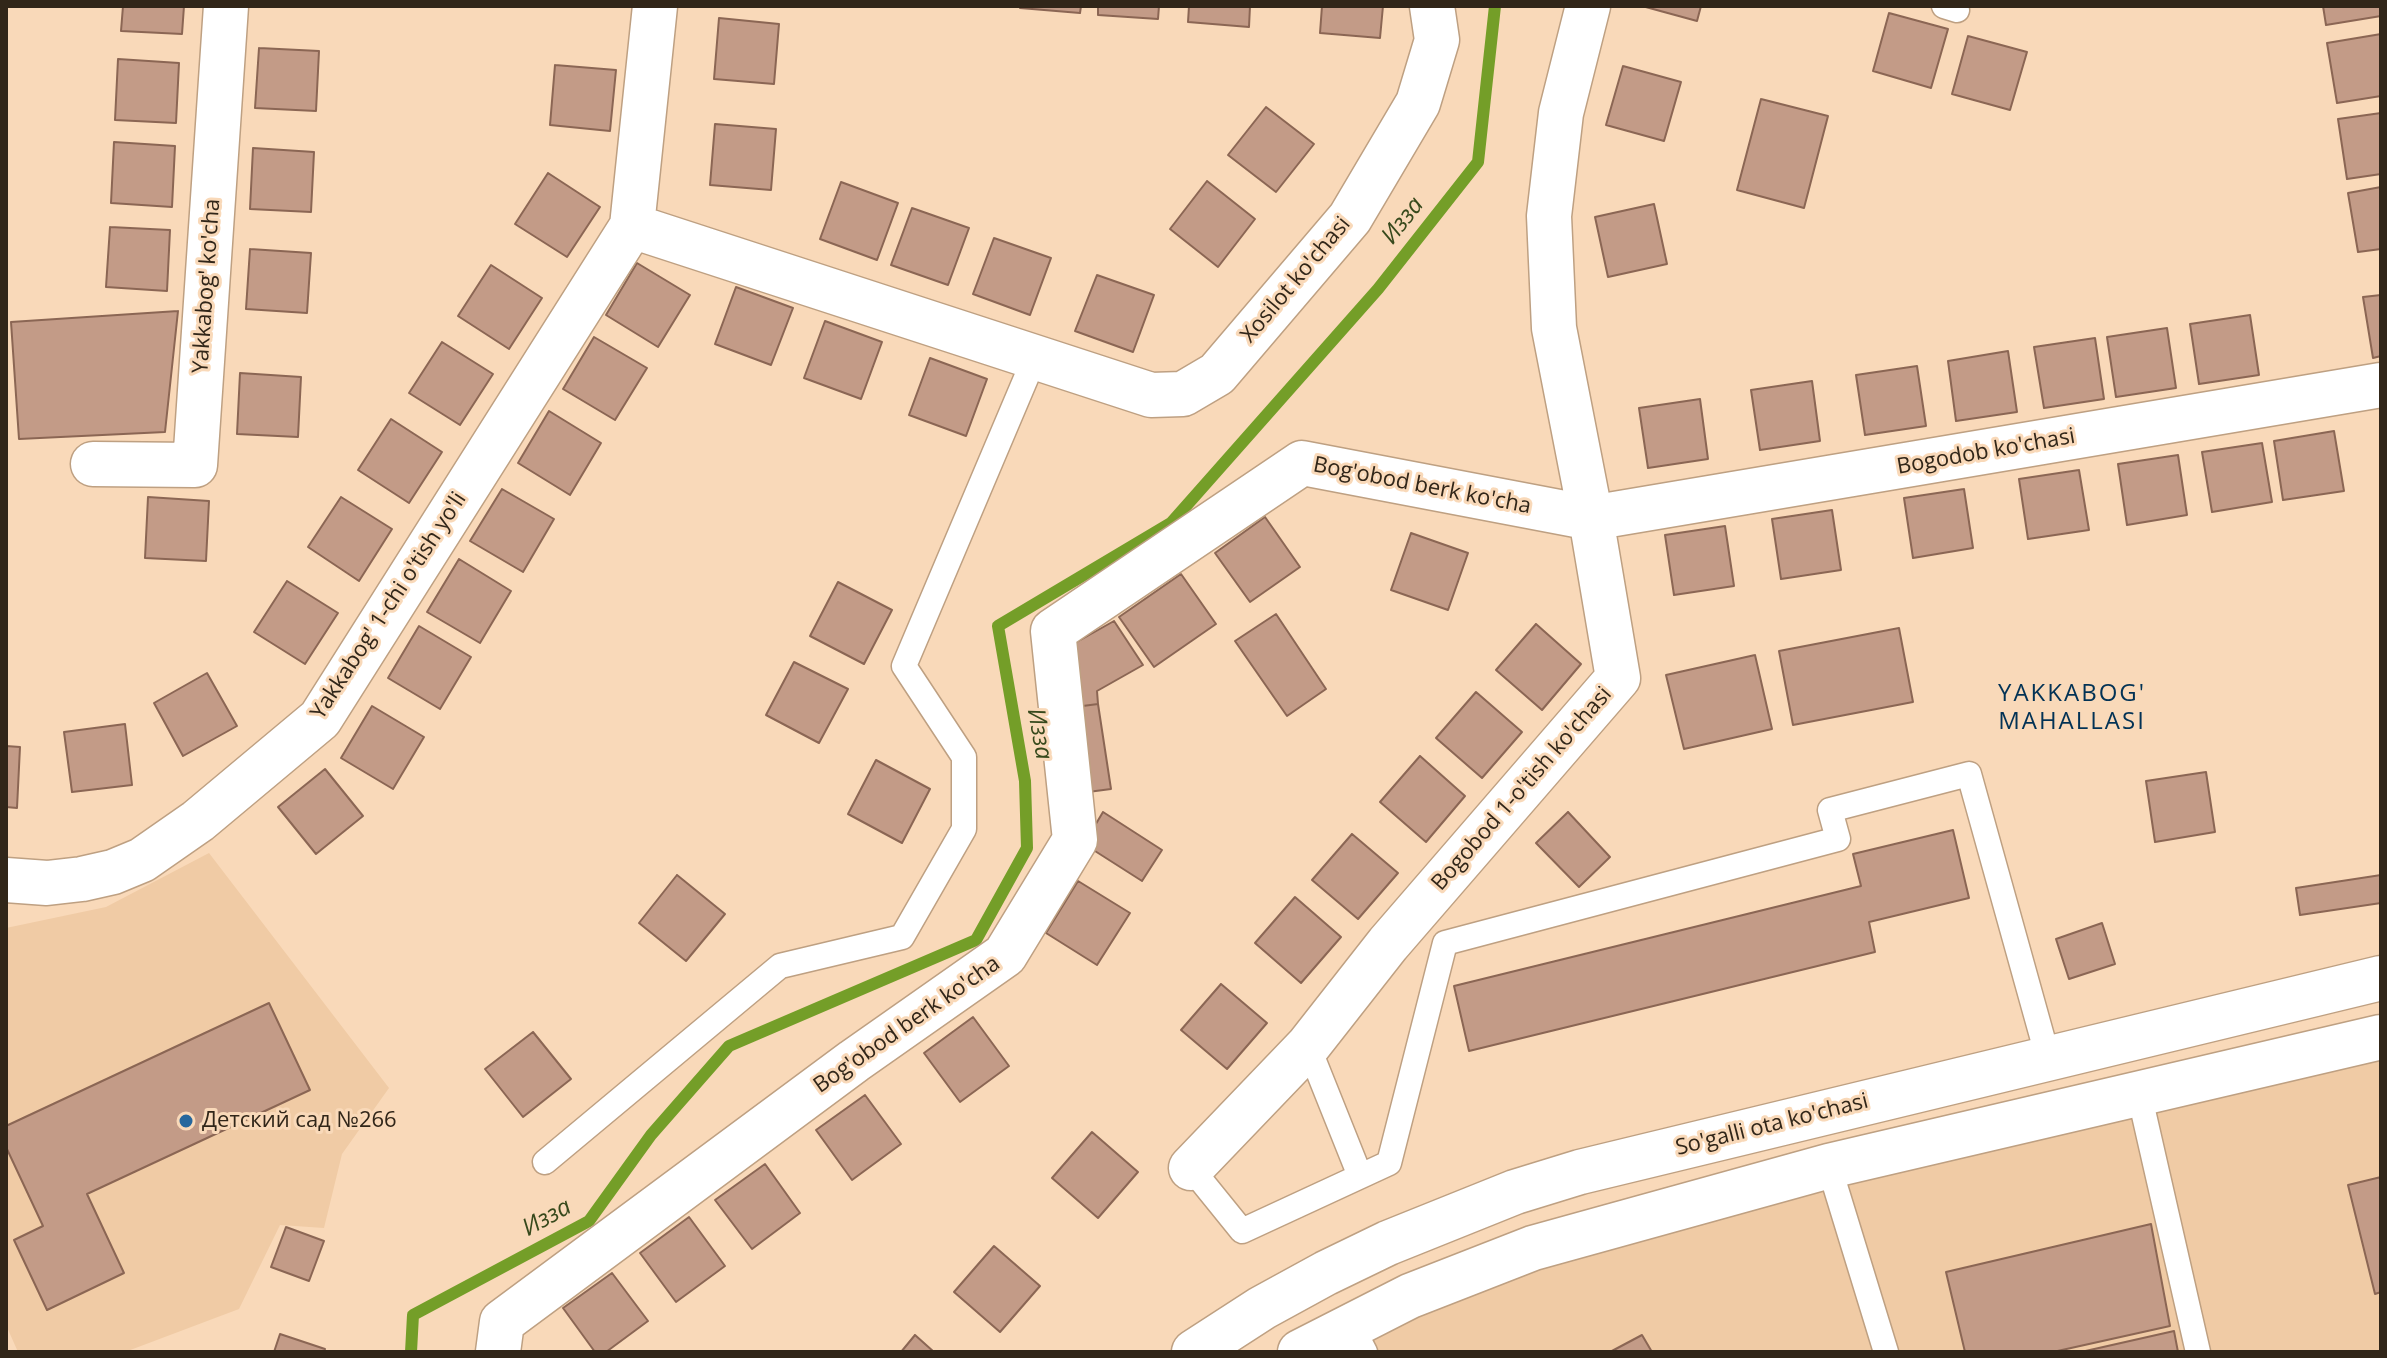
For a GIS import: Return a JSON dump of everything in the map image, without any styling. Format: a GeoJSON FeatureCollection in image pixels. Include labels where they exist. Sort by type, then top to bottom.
{"type":"FeatureCollection","features":[{"type":"Feature","properties":{"kind":"street","name":"Yakkabog' ko'cha"},"geometry":{"type":"LineString","coordinates":[[93,464],[195,465],[226,6]]}},
{"type":"Feature","properties":{"kind":"street","name":"Yakkabog' 1-chi o'tish yo'li"},"geometry":{"type":"LineString","coordinates":[[6,880],[47,883],[82,879],[113,872],[142,860],[198,821],[320,719],[632,226],[655,6]]}},
{"type":"Feature","properties":{"kind":"street","name":"Xosilot ko'chasi"},"geometry":{"type":"LineString","coordinates":[[1035,357],[1151,395],[1183,394],[1217,374],[1350,218],[1418,103],[1437,40],[1432,6]]}},
{"type":"Feature","properties":{"kind":"street","name":"Bogobod 1-o'tish ko'chasi"},"geometry":{"type":"LineString","coordinates":[[1191,1168],[1308,1046],[1388,944],[1618,678],[1554,328],[1549,216],[1561,113],[1588,6]]}},
{"type":"Feature","properties":{"kind":"street"},"geometry":{"type":"LineString","coordinates":[[632,226],[1035,357]]}},
{"type":"Feature","properties":{"kind":"street","name":"Bogodob ko'chasi"},"geometry":{"type":"LineString","coordinates":[[1591,518],[2381,385]]}},
{"type":"Feature","properties":{"kind":"street","name":"Bog'obod berk ko'cha"},"geometry":{"type":"LineString","coordinates":[[498,1352],[502,1322],[854,1061],[1005,955],[1075,840],[1053,631],[1302,463],[1591,518]]}},
{"type":"Feature","properties":{"kind":"street","name":"So'galli ota ko'chasi"},"geometry":{"type":"LineString","coordinates":[[1194,1352],[1262,1308],[1326,1273],[1388,1243],[1515,1192],[1595,1168],[2381,978]]}},
{"type":"Feature","properties":{"kind":"street"},"geometry":{"type":"LineString","coordinates":[[1300,1352],[1358,1339],[1410,1296],[1533,1248],[1829,1166],[2381,1037]]}},
{"type":"Feature","properties":{"kind":"lane"},"geometry":{"type":"LineString","coordinates":[[545,1162],[780,966],[902,937],[964,829],[964,757],[904,666],[1035,357]]}},
{"type":"Feature","properties":{"kind":"lane"},"geometry":{"type":"LineString","coordinates":[[1191,1168],[1242,1231],[1389,1163],[1445,943],[1838,839],[1830,810],[1969,774],[2048,1058]]}},
{"type":"Feature","properties":{"kind":"lane"},"geometry":{"type":"LineString","coordinates":[[1308,1046],[1360,1176]]}},
{"type":"Feature","properties":{"kind":"lane"},"geometry":{"type":"LineString","coordinates":[[2139,1093],[2198,1352]]}},
{"type":"Feature","properties":{"kind":"lane"},"geometry":{"type":"LineString","coordinates":[[1829,1166],[1886,1352]]}},
{"type":"Feature","properties":{"kind":"shaded area","name":"Детский сад №266"},"geometry":{"type":"Polygon","coordinates":[[[209,853],[389,1088],[342,1154],[324,1228],[280,1225],[239,1309],[125,1352],[18,1352],[6,1325],[6,928],[106,907],[209,853]]]}},
{"type":"Feature","properties":{"kind":"shaded area"},"geometry":{"type":"Polygon","coordinates":[[[2381,1037],[2381,1352],[1300,1352],[1410,1296],[2381,1037]]]}},
{"type":"Feature","properties":{"kind":"building"},"geometry":{"type":"Polygon","coordinates":[[[123,6],[184,6],[182,34],[121,31],[123,6]]]}},
{"type":"Feature","properties":{"kind":"building"},"geometry":{"type":"Polygon","coordinates":[[[1020,6],[1081,6],[1080,13],[1020,6]]]}},
{"type":"Feature","properties":{"kind":"building"},"geometry":{"type":"Polygon","coordinates":[[[1098,6],[1159,6],[1158,19],[1098,15],[1098,6]]]}},
{"type":"Feature","properties":{"kind":"building"},"geometry":{"type":"Polygon","coordinates":[[[1189,6],[1250,6],[1249,27],[1188,22],[1189,6]]]}},
{"type":"Feature","properties":{"kind":"building"},"geometry":{"type":"Polygon","coordinates":[[[1322,6],[1383,6],[1380,38],[1320,33],[1322,6]]]}},
{"type":"Feature","properties":{"kind":"building"},"geometry":{"type":"Polygon","coordinates":[[[1642,6],[1701,6],[1697,21],[1642,6]]]}},
{"type":"Feature","properties":{"kind":"building"},"geometry":{"type":"Polygon","coordinates":[[[2323,6],[2381,6],[2381,16],[2326,25],[2323,6]]]}},
{"type":"Feature","properties":{"kind":"building"},"geometry":{"type":"Polygon","coordinates":[[[1889,13],[1948,29],[1931,88],[1873,71],[1889,13]]]}},
{"type":"Feature","properties":{"kind":"building"},"geometry":{"type":"Polygon","coordinates":[[[719,18],[779,24],[774,84],[714,79],[719,18]]]}},
{"type":"Feature","properties":{"kind":"building"},"geometry":{"type":"Polygon","coordinates":[[[2381,34],[2381,96],[2337,103],[2327,43],[2381,34]]]}},
{"type":"Feature","properties":{"kind":"building"},"geometry":{"type":"Polygon","coordinates":[[[1968,36],[2027,52],[2010,110],[1952,94],[1968,36]]]}},
{"type":"Feature","properties":{"kind":"building"},"geometry":{"type":"Polygon","coordinates":[[[259,48],[319,51],[316,111],[255,108],[259,48]]]}},
{"type":"Feature","properties":{"kind":"building"},"geometry":{"type":"Polygon","coordinates":[[[118,59],[179,63],[176,123],[115,120],[118,59]]]}},
{"type":"Feature","properties":{"kind":"building"},"geometry":{"type":"Polygon","coordinates":[[[555,65],[616,70],[610,131],[550,125],[555,65]]]}},
{"type":"Feature","properties":{"kind":"building"},"geometry":{"type":"Polygon","coordinates":[[[1623,66],[1681,82],[1664,141],[1606,125],[1623,66]]]}},
{"type":"Feature","properties":{"kind":"building"},"geometry":{"type":"Polygon","coordinates":[[[1761,99],[1828,116],[1804,208],[1737,190],[1761,99]]]}},
{"type":"Feature","properties":{"kind":"building"},"geometry":{"type":"Polygon","coordinates":[[[1266,107],[1314,144],[1276,192],[1228,155],[1266,107]]]}},
{"type":"Feature","properties":{"kind":"building"},"geometry":{"type":"Polygon","coordinates":[[[2381,113],[2381,174],[2347,179],[2338,119],[2381,113]]]}},
{"type":"Feature","properties":{"kind":"building"},"geometry":{"type":"Polygon","coordinates":[[[715,124],[776,129],[771,190],[710,185],[715,124]]]}},
{"type":"Feature","properties":{"kind":"building"},"geometry":{"type":"Polygon","coordinates":[[[114,142],[175,146],[172,207],[111,203],[114,142]]]}},
{"type":"Feature","properties":{"kind":"building"},"geometry":{"type":"Polygon","coordinates":[[[253,148],[314,152],[311,212],[250,209],[253,148]]]}},
{"type":"Feature","properties":{"kind":"building"},"geometry":{"type":"Polygon","coordinates":[[[548,173],[600,207],[567,257],[515,224],[548,173]]]}},
{"type":"Feature","properties":{"kind":"building"},"geometry":{"type":"Polygon","coordinates":[[[1207,181],[1255,219],[1218,267],[1170,229],[1207,181]]]}},
{"type":"Feature","properties":{"kind":"building"},"geometry":{"type":"Polygon","coordinates":[[[841,182],[898,203],[877,260],[820,239],[841,182]]]}},
{"type":"Feature","properties":{"kind":"building"},"geometry":{"type":"Polygon","coordinates":[[[2381,187],[2381,249],[2358,252],[2348,193],[2381,187]]]}},
{"type":"Feature","properties":{"kind":"building"},"geometry":{"type":"Polygon","coordinates":[[[1654,204],[1667,264],[1608,277],[1595,217],[1654,204]]]}},
{"type":"Feature","properties":{"kind":"building"},"geometry":{"type":"Polygon","coordinates":[[[912,208],[969,228],[948,285],[891,265],[912,208]]]}},
{"type":"Feature","properties":{"kind":"building"},"geometry":{"type":"Polygon","coordinates":[[[110,227],[170,230],[167,291],[106,287],[110,227]]]}},
{"type":"Feature","properties":{"kind":"building"},"geometry":{"type":"Polygon","coordinates":[[[994,238],[1051,258],[1030,315],[973,294],[994,238]]]}},
{"type":"Feature","properties":{"kind":"building"},"geometry":{"type":"Polygon","coordinates":[[[250,249],[311,253],[307,313],[246,309],[250,249]]]}},
{"type":"Feature","properties":{"kind":"building"},"geometry":{"type":"Polygon","coordinates":[[[637,263],[690,295],[658,347],[606,315],[637,263]]]}},
{"type":"Feature","properties":{"kind":"building"},"geometry":{"type":"Polygon","coordinates":[[[491,265],[542,298],[509,349],[458,316],[491,265]]]}},
{"type":"Feature","properties":{"kind":"building"},"geometry":{"type":"Polygon","coordinates":[[[1097,275],[1154,295],[1133,352],[1075,331],[1097,275]]]}},
{"type":"Feature","properties":{"kind":"building"},"geometry":{"type":"Polygon","coordinates":[[[736,287],[793,308],[771,365],[715,344],[736,287]]]}},
{"type":"Feature","properties":{"kind":"building"},"geometry":{"type":"Polygon","coordinates":[[[2381,295],[2381,356],[2373,358],[2363,297],[2381,295]]]}},
{"type":"Feature","properties":{"kind":"building"},"geometry":{"type":"Polygon","coordinates":[[[178,311],[165,432],[19,439],[11,322],[178,311]]]}},
{"type":"Feature","properties":{"kind":"building"},"geometry":{"type":"Polygon","coordinates":[[[2250,315],[2259,375],[2199,384],[2190,324],[2250,315]]]}},
{"type":"Feature","properties":{"kind":"building"},"geometry":{"type":"Polygon","coordinates":[[[825,321],[882,342],[861,399],[804,378],[825,321]]]}},
{"type":"Feature","properties":{"kind":"building"},"geometry":{"type":"Polygon","coordinates":[[[2167,328],[2176,388],[2116,397],[2107,337],[2167,328]]]}},
{"type":"Feature","properties":{"kind":"building"},"geometry":{"type":"Polygon","coordinates":[[[594,337],[647,368],[615,420],[563,389],[594,337]]]}},
{"type":"Feature","properties":{"kind":"building"},"geometry":{"type":"Polygon","coordinates":[[[2095,338],[2104,399],[2044,408],[2034,347],[2095,338]]]}},
{"type":"Feature","properties":{"kind":"building"},"geometry":{"type":"Polygon","coordinates":[[[442,342],[493,374],[460,425],[409,393],[442,342]]]}},
{"type":"Feature","properties":{"kind":"building"},"geometry":{"type":"Polygon","coordinates":[[[2008,351],[2017,412],[1956,421],[1948,361],[2008,351]]]}},
{"type":"Feature","properties":{"kind":"building"},"geometry":{"type":"Polygon","coordinates":[[[930,358],[987,379],[966,436],[909,415],[930,358]]]}},
{"type":"Feature","properties":{"kind":"building"},"geometry":{"type":"Polygon","coordinates":[[[1917,366],[1926,426],[1865,435],[1856,375],[1917,366]]]}},
{"type":"Feature","properties":{"kind":"building"},"geometry":{"type":"Polygon","coordinates":[[[240,373],[301,377],[298,437],[237,434],[240,373]]]}},
{"type":"Feature","properties":{"kind":"building"},"geometry":{"type":"Polygon","coordinates":[[[1812,381],[1820,441],[1760,450],[1751,390],[1812,381]]]}},
{"type":"Feature","properties":{"kind":"building"},"geometry":{"type":"Polygon","coordinates":[[[1700,399],[1708,459],[1648,468],[1639,408],[1700,399]]]}},
{"type":"Feature","properties":{"kind":"building"},"geometry":{"type":"Polygon","coordinates":[[[549,411],[601,443],[570,495],[518,463],[549,411]]]}},
{"type":"Feature","properties":{"kind":"building"},"geometry":{"type":"Polygon","coordinates":[[[391,419],[442,452],[409,503],[358,470],[391,419]]]}},
{"type":"Feature","properties":{"kind":"building"},"geometry":{"type":"Polygon","coordinates":[[[2334,431],[2344,491],[2283,500],[2274,441],[2334,431]]]}},
{"type":"Feature","properties":{"kind":"building"},"geometry":{"type":"Polygon","coordinates":[[[2262,443],[2272,502],[2212,512],[2202,452],[2262,443]]]}},
{"type":"Feature","properties":{"kind":"building"},"geometry":{"type":"Polygon","coordinates":[[[2178,455],[2187,515],[2127,525],[2118,464],[2178,455]]]}},
{"type":"Feature","properties":{"kind":"building"},"geometry":{"type":"Polygon","coordinates":[[[2079,470],[2089,530],[2028,539],[2019,479],[2079,470]]]}},
{"type":"Feature","properties":{"kind":"building"},"geometry":{"type":"Polygon","coordinates":[[[502,489],[554,519],[523,572],[470,541],[502,489]]]}},
{"type":"Feature","properties":{"kind":"building"},"geometry":{"type":"Polygon","coordinates":[[[1964,489],[1973,548],[1913,558],[1904,498],[1964,489]]]}},
{"type":"Feature","properties":{"kind":"building"},"geometry":{"type":"Polygon","coordinates":[[[148,497],[209,501],[206,561],[145,558],[148,497]]]}},
{"type":"Feature","properties":{"kind":"building"},"geometry":{"type":"Polygon","coordinates":[[[341,497],[392,529],[359,581],[308,547],[341,497]]]}},
{"type":"Feature","properties":{"kind":"building"},"geometry":{"type":"Polygon","coordinates":[[[1832,510],[1841,570],[1781,579],[1772,519],[1832,510]]]}},
{"type":"Feature","properties":{"kind":"building"},"geometry":{"type":"Polygon","coordinates":[[[1265,517],[1300,567],[1250,602],[1215,553],[1265,517]]]}},
{"type":"Feature","properties":{"kind":"building"},"geometry":{"type":"Polygon","coordinates":[[[1725,526],[1734,586],[1674,595],[1665,535],[1725,526]]]}},
{"type":"Feature","properties":{"kind":"building"},"geometry":{"type":"Polygon","coordinates":[[[1411,533],[1468,553],[1448,610],[1391,590],[1411,533]]]}},
{"type":"Feature","properties":{"kind":"building"},"geometry":{"type":"Polygon","coordinates":[[[459,559],[511,591],[480,643],[427,612],[459,559]]]}},
{"type":"Feature","properties":{"kind":"building"},"geometry":{"type":"Polygon","coordinates":[[[1181,574],[1216,624],[1154,667],[1119,617],[1181,574]]]}},
{"type":"Feature","properties":{"kind":"building"},"geometry":{"type":"Polygon","coordinates":[[[287,581],[338,613],[305,664],[254,632],[287,581]]]}},
{"type":"Feature","properties":{"kind":"building"},"geometry":{"type":"Polygon","coordinates":[[[838,582],[892,610],[864,664],[810,636],[838,582]]]}},
{"type":"Feature","properties":{"kind":"building"},"geometry":{"type":"Polygon","coordinates":[[[1276,614],[1326,689],[1287,716],[1235,641],[1276,614]]]}},
{"type":"Feature","properties":{"kind":"building"},"geometry":{"type":"Polygon","coordinates":[[[1114,621],[1143,665],[1097,691],[1098,704],[1075,707],[1066,648],[1114,621]]]}},
{"type":"Feature","properties":{"kind":"building"},"geometry":{"type":"Polygon","coordinates":[[[1536,624],[1581,664],[1542,710],[1496,670],[1536,624]]]}},
{"type":"Feature","properties":{"kind":"building"},"geometry":{"type":"Polygon","coordinates":[[[419,626],[471,657],[440,709],[388,678],[419,626]]]}},
{"type":"Feature","properties":{"kind":"building"},"geometry":{"type":"Polygon","coordinates":[[[1899,628],[1913,702],[1793,725],[1779,651],[1899,628]]]}},
{"type":"Feature","properties":{"kind":"building"},"geometry":{"type":"Polygon","coordinates":[[[1755,655],[1772,729],[1684,749],[1666,675],[1755,655]]]}},
{"type":"Feature","properties":{"kind":"building"},"geometry":{"type":"Polygon","coordinates":[[[794,662],[848,689],[819,743],[766,715],[794,662]]]}},
{"type":"Feature","properties":{"kind":"building"},"geometry":{"type":"Polygon","coordinates":[[[207,673],[237,726],[183,756],[154,703],[207,673]]]}},
{"type":"Feature","properties":{"kind":"building"},"geometry":{"type":"Polygon","coordinates":[[[1476,692],[1522,732],[1482,778],[1436,738],[1476,692]]]}},
{"type":"Feature","properties":{"kind":"building"},"geometry":{"type":"Polygon","coordinates":[[[1098,704],[1111,789],[1088,792],[1075,707],[1098,704]]]}},
{"type":"Feature","properties":{"kind":"building"},"geometry":{"type":"Polygon","coordinates":[[[372,706],[424,737],[393,789],[341,758],[372,706]]]}},
{"type":"Feature","properties":{"kind":"building"},"geometry":{"type":"Polygon","coordinates":[[[125,724],[132,785],[72,792],[64,732],[125,724]]]}},
{"type":"Feature","properties":{"kind":"building"},"geometry":{"type":"Polygon","coordinates":[[[6,746],[20,747],[17,808],[6,807],[6,746]]]}},
{"type":"Feature","properties":{"kind":"building"},"geometry":{"type":"Polygon","coordinates":[[[1420,756],[1465,796],[1426,842],[1380,802],[1420,756]]]}},
{"type":"Feature","properties":{"kind":"building"},"geometry":{"type":"Polygon","coordinates":[[[876,760],[930,789],[902,843],[848,814],[876,760]]]}},
{"type":"Feature","properties":{"kind":"building"},"geometry":{"type":"Polygon","coordinates":[[[325,769],[363,816],[316,854],[278,807],[325,769]]]}},
{"type":"Feature","properties":{"kind":"building"},"geometry":{"type":"Polygon","coordinates":[[[2206,772],[2215,832],[2155,842],[2146,781],[2206,772]]]}},
{"type":"Feature","properties":{"kind":"building"},"geometry":{"type":"Polygon","coordinates":[[[1103,812],[1162,850],[1142,881],[1084,844],[1103,812]]]}},
{"type":"Feature","properties":{"kind":"building"},"geometry":{"type":"Polygon","coordinates":[[[1568,812],[1610,857],[1579,887],[1536,843],[1568,812]]]}},
{"type":"Feature","properties":{"kind":"building"},"geometry":{"type":"Polygon","coordinates":[[[1953,830],[1969,898],[1869,922],[1875,952],[1469,1051],[1454,986],[1861,886],[1853,854],[1953,830]]]}},
{"type":"Feature","properties":{"kind":"building"},"geometry":{"type":"Polygon","coordinates":[[[1352,834],[1398,873],[1358,919],[1312,880],[1352,834]]]}},
{"type":"Feature","properties":{"kind":"building"},"geometry":{"type":"Polygon","coordinates":[[[677,875],[725,914],[686,961],[639,923],[677,875]]]}},
{"type":"Feature","properties":{"kind":"building"},"geometry":{"type":"Polygon","coordinates":[[[2381,875],[2381,903],[2300,915],[2296,888],[2381,875]]]}},
{"type":"Feature","properties":{"kind":"building"},"geometry":{"type":"Polygon","coordinates":[[[1078,881],[1130,913],[1097,965],[1046,933],[1078,881]]]}},
{"type":"Feature","properties":{"kind":"building"},"geometry":{"type":"Polygon","coordinates":[[[1295,897],[1341,937],[1301,983],[1255,943],[1295,897]]]}},
{"type":"Feature","properties":{"kind":"building"},"geometry":{"type":"Polygon","coordinates":[[[2102,923],[2115,964],[2069,979],[2056,939],[2102,923]]]}},
{"type":"Feature","properties":{"kind":"building"},"geometry":{"type":"Polygon","coordinates":[[[1221,984],[1267,1023],[1227,1069],[1181,1030],[1221,984]]]}},
{"type":"Feature","properties":{"kind":"building"},"geometry":{"type":"Polygon","coordinates":[[[269,1003],[310,1090],[87,1194],[124,1273],[47,1310],[14,1240],[43,1226],[6,1147],[6,1126],[269,1003]]]}},
{"type":"Feature","properties":{"kind":"building"},"geometry":{"type":"Polygon","coordinates":[[[973,1017],[1009,1066],[960,1102],[924,1053],[973,1017]]]}},
{"type":"Feature","properties":{"kind":"building"},"geometry":{"type":"Polygon","coordinates":[[[533,1032],[571,1079],[523,1117],[485,1069],[533,1032]]]}},
{"type":"Feature","properties":{"kind":"building"},"geometry":{"type":"Polygon","coordinates":[[[865,1095],[901,1144],[852,1180],[816,1130],[865,1095]]]}},
{"type":"Feature","properties":{"kind":"building"},"geometry":{"type":"Polygon","coordinates":[[[1092,1132],[1138,1172],[1098,1218],[1052,1178],[1092,1132]]]}},
{"type":"Feature","properties":{"kind":"building"},"geometry":{"type":"Polygon","coordinates":[[[765,1164],[800,1213],[752,1249],[715,1200],[765,1164]]]}},
{"type":"Feature","properties":{"kind":"building"},"geometry":{"type":"Polygon","coordinates":[[[2381,1177],[2381,1292],[2375,1294],[2348,1185],[2381,1177]]]}},
{"type":"Feature","properties":{"kind":"building"},"geometry":{"type":"Polygon","coordinates":[[[689,1217],[725,1266],[676,1302],[640,1253],[689,1217]]]}},
{"type":"Feature","properties":{"kind":"building"},"geometry":{"type":"Polygon","coordinates":[[[2151,1224],[2170,1326],[2053,1352],[1965,1352],[1946,1272],[2151,1224]]]}},
{"type":"Feature","properties":{"kind":"building"},"geometry":{"type":"Polygon","coordinates":[[[286,1227],[324,1241],[309,1281],[271,1267],[286,1227]]]}},
{"type":"Feature","properties":{"kind":"building"},"geometry":{"type":"Polygon","coordinates":[[[994,1246],[1040,1286],[1000,1332],[954,1292],[994,1246]]]}},
{"type":"Feature","properties":{"kind":"building"},"geometry":{"type":"Polygon","coordinates":[[[612,1273],[648,1321],[606,1352],[595,1352],[563,1308],[612,1273]]]}},
{"type":"Feature","properties":{"kind":"building"},"geometry":{"type":"Polygon","coordinates":[[[2174,1331],[2178,1352],[2081,1352],[2174,1331]]]}},
{"type":"Feature","properties":{"kind":"building"},"geometry":{"type":"Polygon","coordinates":[[[280,1334],[325,1349],[324,1352],[274,1352],[280,1334]]]}},
{"type":"Feature","properties":{"kind":"building"},"geometry":{"type":"Polygon","coordinates":[[[915,1335],[934,1352],[901,1352],[915,1335]]]}},
{"type":"Feature","properties":{"kind":"building"},"geometry":{"type":"Polygon","coordinates":[[[1642,1335],[1652,1352],[1610,1352],[1642,1335]]]}},
{"type":"Feature","properties":{"kind":"waterway","name":"Изза"},"geometry":{"type":"LineString","coordinates":[[411,1352],[413,1315],[589,1221],[651,1135],[729,1046],[976,940],[1027,848],[1025,781],[998,626],[1171,523],[1378,289],[1478,162],[1495,6]]}},
{"type":"Feature","properties":{"kind":"place","name":"Детский сад №266"},"geometry":{"type":"Point","coordinates":[186,1121]}},
{"type":"Feature","properties":{"kind":"district","name":"YAKKABOG' MAHALLASI"},"geometry":{"type":"Point","coordinates":[2072,708]}}]}
